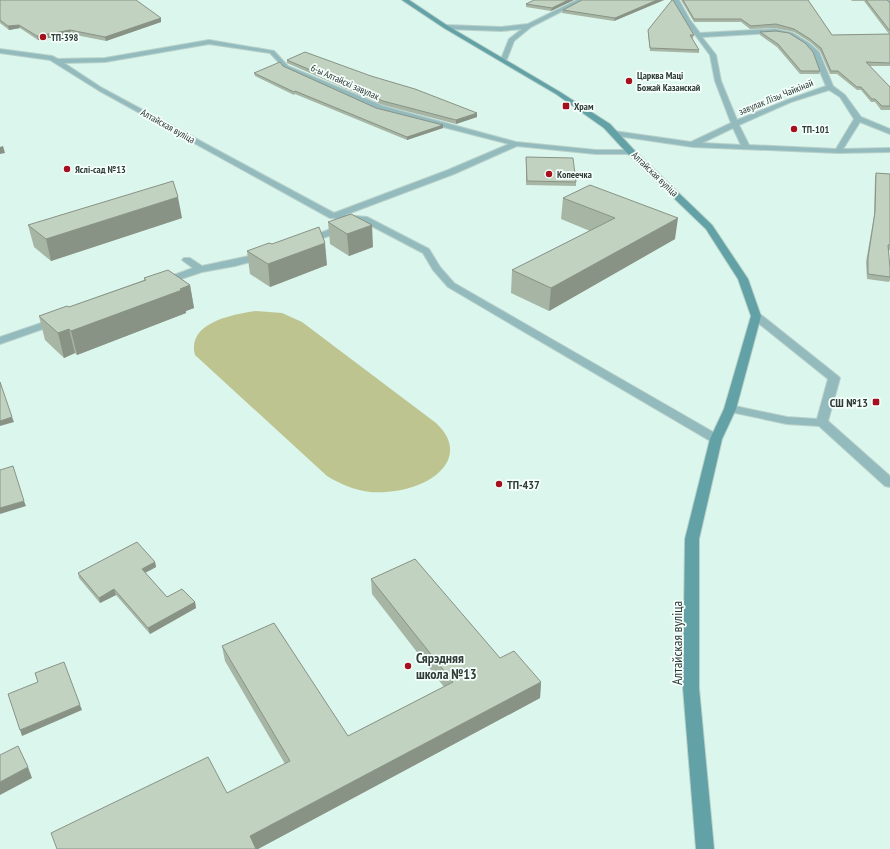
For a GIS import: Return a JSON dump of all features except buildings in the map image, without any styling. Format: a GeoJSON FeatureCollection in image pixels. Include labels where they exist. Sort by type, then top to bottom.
{"type":"FeatureCollection","features":[{"type":"Feature","properties":{"kind":"main road","name":"Алтайская вуліца"},"geometry":{"type":"LineString","coordinates":[[406,0],[446,26],[558,93],[607,126],[631,152],[709,227],[743,278],[756,316],[730,409],[716,439],[692,538],[691,688],[705,849]]}},
{"type":"Feature","properties":{"kind":"street"},"geometry":{"type":"LineString","coordinates":[[504,60],[511,40],[529,26],[581,0]]}},
{"type":"Feature","properties":{"kind":"street","name":"завулак Лізы Чайкінай"},"geometry":{"type":"LineString","coordinates":[[676,0],[687,20],[713,55],[718,81],[735,124],[747,148]]}},
{"type":"Feature","properties":{"kind":"street"},"geometry":{"type":"LineString","coordinates":[[887,0],[890,3]]}},
{"type":"Feature","properties":{"kind":"street"},"geometry":{"type":"LineString","coordinates":[[446,26],[501,29],[529,26]]}},
{"type":"Feature","properties":{"kind":"street","name":"завулак Лізы Чайкінай"},"geometry":{"type":"LineString","coordinates":[[693,145],[735,124],[789,101],[830,86],[821,67],[817,53],[807,44],[791,34],[775,32],[698,35]]}},
{"type":"Feature","properties":{"kind":"street","name":"6-ы Алтайскі завулак"},"geometry":{"type":"LineString","coordinates":[[56,61],[105,60],[209,42],[252,48],[272,52],[286,67],[380,108],[516,144],[596,152],[631,152]]}},
{"type":"Feature","properties":{"kind":"street","name":"Алтайская вуліца"},"geometry":{"type":"LineString","coordinates":[[0,51],[52,58],[100,89],[333,216],[364,219],[426,251],[443,278],[451,285],[716,439]]}},
{"type":"Feature","properties":{"kind":"street"},"geometry":{"type":"LineString","coordinates":[[830,86],[843,96],[858,119],[890,132]]}},
{"type":"Feature","properties":{"kind":"street"},"geometry":{"type":"LineString","coordinates":[[838,151],[858,119]]}},
{"type":"Feature","properties":{"kind":"street"},"geometry":{"type":"LineString","coordinates":[[614,133],[693,145],[838,151],[890,150]]}},
{"type":"Feature","properties":{"kind":"street"},"geometry":{"type":"LineString","coordinates":[[333,216],[451,172],[516,144]]}},
{"type":"Feature","properties":{"kind":"street"},"geometry":{"type":"LineString","coordinates":[[298,244],[364,219]]}},
{"type":"Feature","properties":{"kind":"street"},"geometry":{"type":"LineString","coordinates":[[156,285],[200,268],[235,263],[276,252]]}},
{"type":"Feature","properties":{"kind":"street"},"geometry":{"type":"LineString","coordinates":[[187,260],[200,268]]}},
{"type":"Feature","properties":{"kind":"street"},"geometry":{"type":"LineString","coordinates":[[756,316],[834,378],[822,422]]}},
{"type":"Feature","properties":{"kind":"street"},"geometry":{"type":"LineString","coordinates":[[0,341],[67,317]]}},
{"type":"Feature","properties":{"kind":"street"},"geometry":{"type":"LineString","coordinates":[[730,409],[785,421],[804,423],[822,422],[890,483]]}},
{"type":"Feature","properties":{"kind":"green space"},"geometry":{"type":"Polygon","coordinates":[[[256,311],[282,313],[302,322],[436,423],[444,432],[449,442],[450,450],[444,467],[437,474],[418,485],[388,492],[358,490],[327,476],[195,355],[194,344],[198,335],[204,328],[224,318],[256,311]]]}},
{"type":"Feature","properties":{"kind":"place","name":"ТП-398"},"geometry":{"type":"Point","coordinates":[43,37]}},
{"type":"Feature","properties":{"kind":"place","name":"Царква Маці Божай Казанскай"},"geometry":{"type":"Point","coordinates":[629,81]}},
{"type":"Feature","properties":{"kind":"place","name":"Храм"},"geometry":{"type":"Point","coordinates":[566,106]}},
{"type":"Feature","properties":{"kind":"place","name":"ТП-101"},"geometry":{"type":"Point","coordinates":[794,129]}},
{"type":"Feature","properties":{"kind":"place","name":"Яслі-сад №13"},"geometry":{"type":"Point","coordinates":[67,169]}},
{"type":"Feature","properties":{"kind":"place","name":"Копеечка"},"geometry":{"type":"Point","coordinates":[549,174]}},
{"type":"Feature","properties":{"kind":"place","name":"СШ №13"},"geometry":{"type":"Point","coordinates":[876,402]}},
{"type":"Feature","properties":{"kind":"place","name":"ТП-437"},"geometry":{"type":"Point","coordinates":[499,484]}},
{"type":"Feature","properties":{"kind":"place","name":"Сярэдняя школа №13"},"geometry":{"type":"Point","coordinates":[408,666]}}]}
